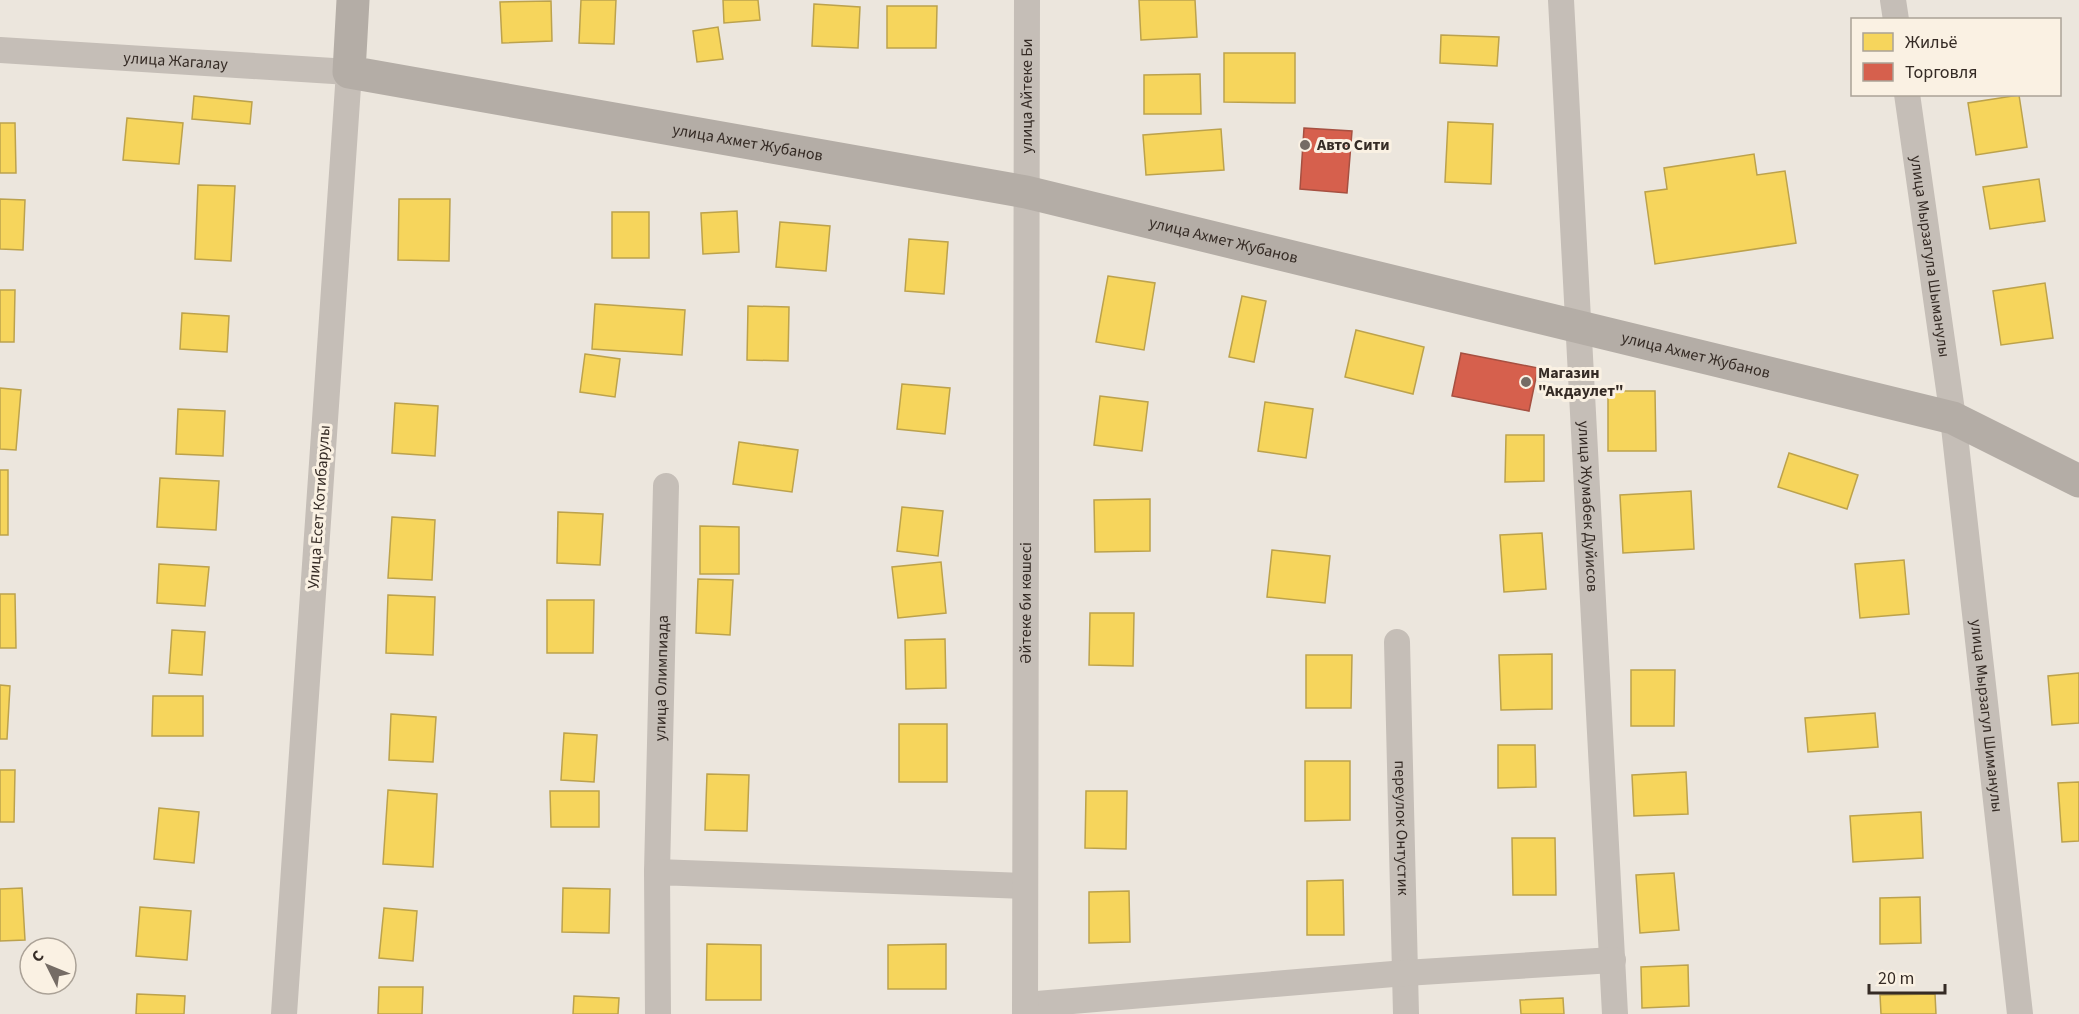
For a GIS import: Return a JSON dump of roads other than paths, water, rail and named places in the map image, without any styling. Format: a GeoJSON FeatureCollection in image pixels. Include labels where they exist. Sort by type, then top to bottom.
{"type":"FeatureCollection","features":[{"type":"Feature","properties":{"kind":"main road","name":"Улица Есет Котибарулы"},"geometry":{"type":"LineString","coordinates":[[349,72],[353,0]]}},
{"type":"Feature","properties":{"kind":"main road","name":"улица Ахмет Жубанов"},"geometry":{"type":"LineString","coordinates":[[349,72],[1026,192],[1953,418],[2079,481]]}},
{"type":"Feature","properties":{"kind":"street","name":"улица Айтеке Би"},"geometry":{"type":"LineString","coordinates":[[1026,192],[1027,0]]}},
{"type":"Feature","properties":{"kind":"street","name":"улица Жумабек Дуйисов"},"geometry":{"type":"LineString","coordinates":[[1561,0],[1615,1014]]}},
{"type":"Feature","properties":{"kind":"street"},"geometry":{"type":"LineString","coordinates":[[1893,0],[1896,18]]}},
{"type":"Feature","properties":{"kind":"street","name":"улица Жагалау"},"geometry":{"type":"LineString","coordinates":[[0,50],[349,72]]}},
{"type":"Feature","properties":{"kind":"street","name":"Улица Есет Котибарулы"},"geometry":{"type":"LineString","coordinates":[[284,1014],[349,72]]}},
{"type":"Feature","properties":{"kind":"street","name":"улица Мырзагула Шыманулы"},"geometry":{"type":"LineString","coordinates":[[1906,96],[1953,418]]}},
{"type":"Feature","properties":{"kind":"street","name":"Әйтеке би көшесі"},"geometry":{"type":"LineString","coordinates":[[1024,1010],[1026,192]]}},
{"type":"Feature","properties":{"kind":"street","name":"улица Мырзагул Шиманулы"},"geometry":{"type":"LineString","coordinates":[[1953,418],[2020,1014]]}},
{"type":"Feature","properties":{"kind":"street","name":"улица Олимпиада"},"geometry":{"type":"LineString","coordinates":[[658,1014],[657,872],[666,486]]}},
{"type":"Feature","properties":{"kind":"street","name":"переулок Онтустик"},"geometry":{"type":"LineString","coordinates":[[1397,642],[1406,1014]]}},
{"type":"Feature","properties":{"kind":"street"},"geometry":{"type":"LineString","coordinates":[[657,872],[1025,886]]}},
{"type":"Feature","properties":{"kind":"street"},"geometry":{"type":"LineString","coordinates":[[1024,1010],[1405,973],[1613,960]]}},
{"type":"Feature","properties":{"kind":"place","name":"Авто Сити"},"geometry":{"type":"Point","coordinates":[1305,145]}},
{"type":"Feature","properties":{"kind":"place","name":"Магазин \"Акдаулет\""},"geometry":{"type":"Point","coordinates":[1526,382]}}]}
